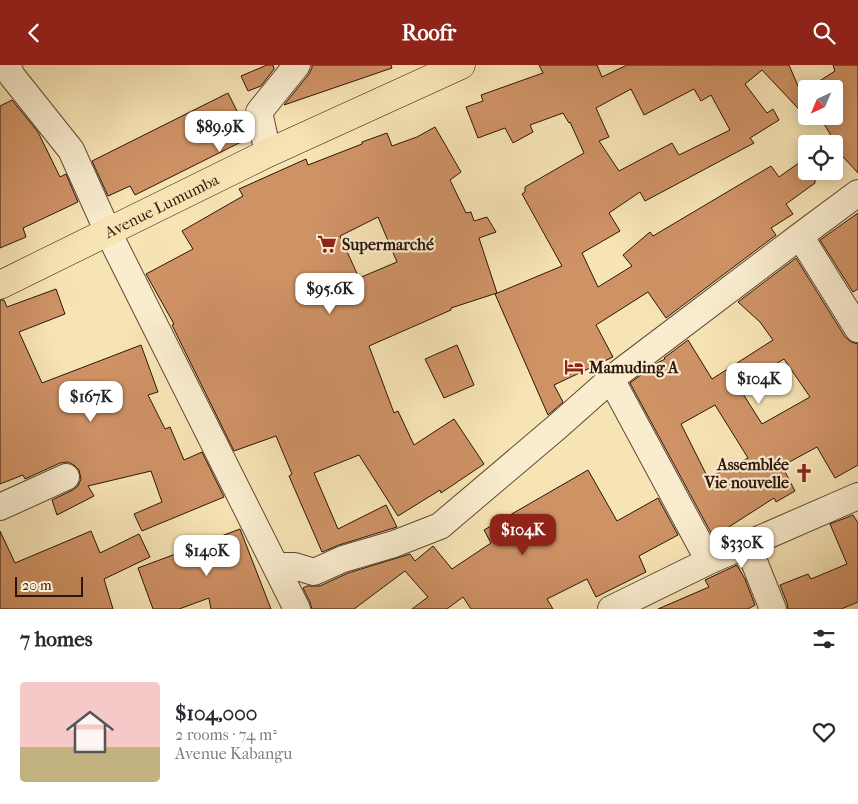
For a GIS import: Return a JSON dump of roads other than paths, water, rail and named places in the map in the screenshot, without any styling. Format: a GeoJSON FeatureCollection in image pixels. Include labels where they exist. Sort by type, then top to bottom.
{"type":"FeatureCollection","features":[{"type":"Feature","properties":{"kind":"main road","name":"Avenue Lumumba"},"geometry":{"type":"LineString","coordinates":[[0,285],[268,153],[461,65]]}},
{"type":"Feature","properties":{"kind":"street"},"geometry":{"type":"LineString","coordinates":[[7,65],[12,76],[71,150],[108,232],[297,609]]}},
{"type":"Feature","properties":{"kind":"street"},"geometry":{"type":"LineString","coordinates":[[268,153],[259,111],[297,65]]}},
{"type":"Feature","properties":{"kind":"street"},"geometry":{"type":"LineString","coordinates":[[276,567],[294,566],[314,572],[344,559],[394,544],[440,526],[611,379],[858,193]]}},
{"type":"Feature","properties":{"kind":"street"},"geometry":{"type":"LineString","coordinates":[[800,236],[858,329]]}},
{"type":"Feature","properties":{"kind":"street"},"geometry":{"type":"LineString","coordinates":[[611,379],[709,561]]}},
{"type":"Feature","properties":{"kind":"street"},"geometry":{"type":"LineString","coordinates":[[0,507],[66,477]]}},
{"type":"Feature","properties":{"kind":"street"},"geometry":{"type":"LineString","coordinates":[[611,609],[709,561],[858,496]]}},
{"type":"Feature","properties":{"kind":"street"},"geometry":{"type":"LineString","coordinates":[[747,544],[773,609]]}},
{"type":"Feature","properties":{"kind":"place","name":"Supermarché"},"geometry":{"type":"Point","coordinates":[327,244]}},
{"type":"Feature","properties":{"kind":"place","name":"Mamuding A"},"geometry":{"type":"Point","coordinates":[574,367]}},
{"type":"Feature","properties":{"kind":"place","name":"Assemblée Vie nouvelle"},"geometry":{"type":"Point","coordinates":[804,473]}}]}
